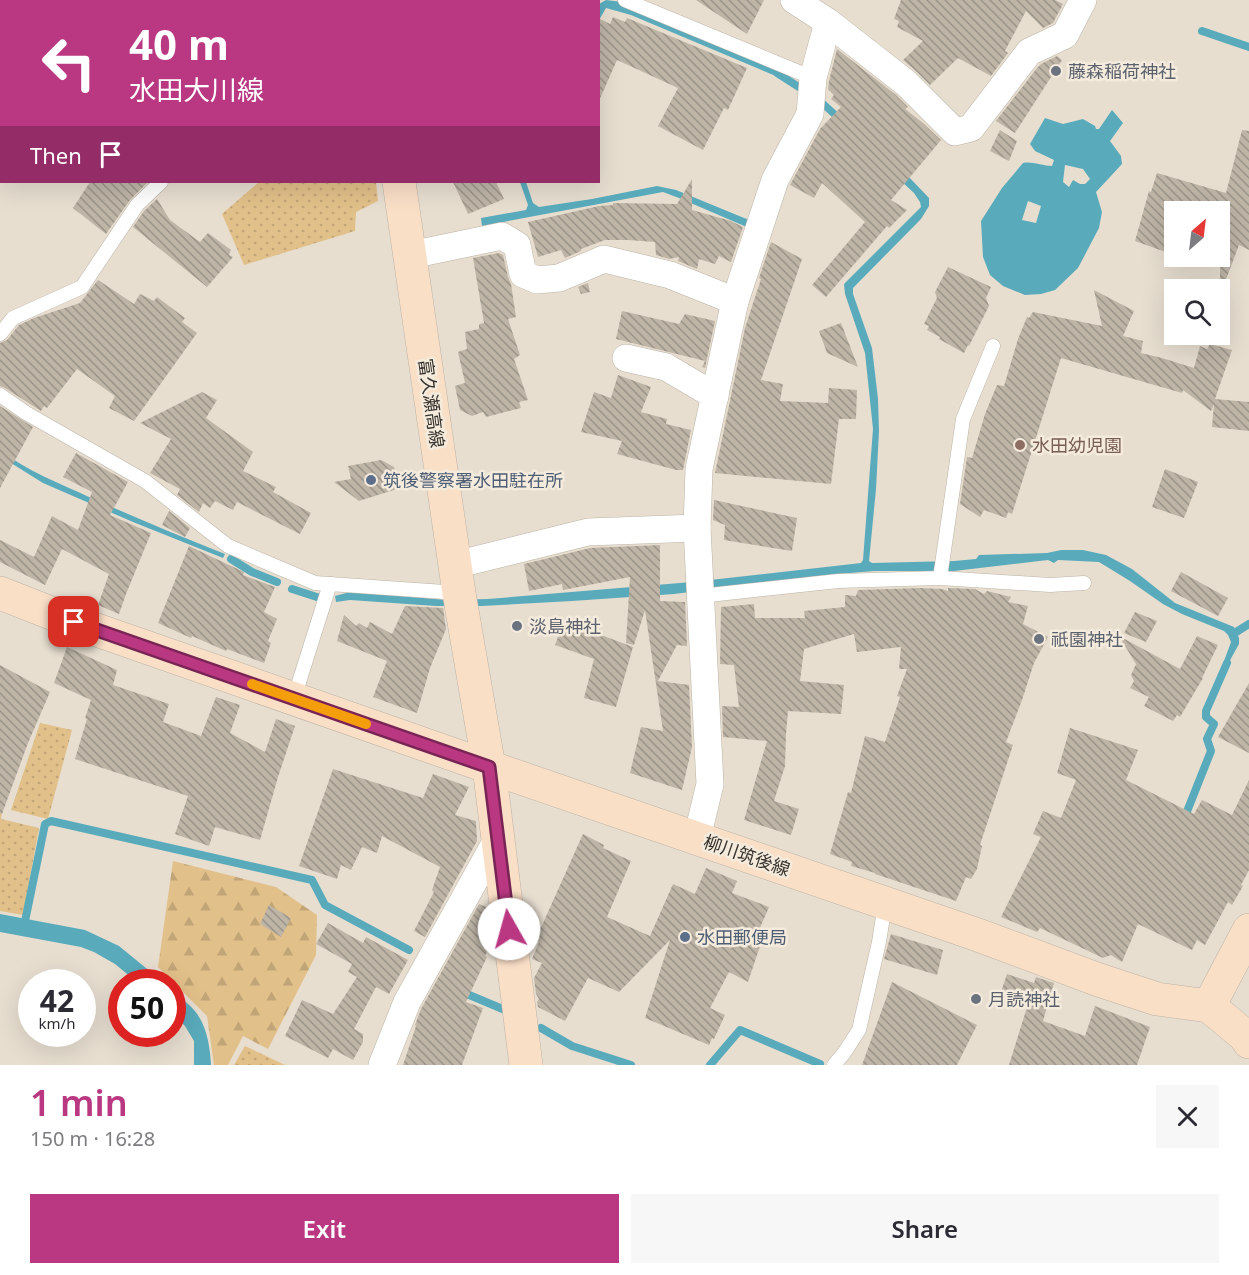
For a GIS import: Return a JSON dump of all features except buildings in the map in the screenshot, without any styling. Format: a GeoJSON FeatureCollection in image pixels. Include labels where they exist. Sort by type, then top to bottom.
{"type":"FeatureCollection","features":[{"type":"Feature","properties":{"kind":"main road","name":"富久瀬高線"},"geometry":{"type":"LineString","coordinates":[[399,183],[457,579],[489,767]]}},
{"type":"Feature","properties":{"kind":"main road","name":"柳川筑後線"},"geometry":{"type":"LineString","coordinates":[[0,593],[74,622],[978,935],[1099,980],[1157,999],[1209,1006]]}},
{"type":"Feature","properties":{"kind":"main road"},"geometry":{"type":"LineString","coordinates":[[489,767],[526,1065]]}},
{"type":"Feature","properties":{"kind":"main road"},"geometry":{"type":"LineString","coordinates":[[1249,930],[1209,1006],[1249,1042]]}},
{"type":"Feature","properties":{"kind":"street"},"geometry":{"type":"LineString","coordinates":[[794,0],[828,22],[906,83],[955,132],[971,128],[1029,52],[1065,35],[1083,0]]}},
{"type":"Feature","properties":{"kind":"street"},"geometry":{"type":"LineString","coordinates":[[697,838],[710,784],[697,528],[699,469],[735,302],[775,180],[810,114],[813,78],[828,22]]}},
{"type":"Feature","properties":{"kind":"street"},"geometry":{"type":"LineString","coordinates":[[425,252],[502,236],[517,246],[523,274],[537,280],[559,278],[604,259],[670,275],[735,302]]}},
{"type":"Feature","properties":{"kind":"street"},"geometry":{"type":"LineString","coordinates":[[626,358],[666,367],[715,396]]}},
{"type":"Feature","properties":{"kind":"street"},"geometry":{"type":"LineString","coordinates":[[457,579],[588,532],[697,528]]}},
{"type":"Feature","properties":{"kind":"street"},"geometry":{"type":"LineString","coordinates":[[382,1065],[407,1002],[498,838]]}},
{"type":"Feature","properties":{"kind":"lane"},"geometry":{"type":"LineString","coordinates":[[626,0],[813,78]]}},
{"type":"Feature","properties":{"kind":"lane"},"geometry":{"type":"LineString","coordinates":[[0,334],[14,318],[82,286],[137,205],[160,183]]}},
{"type":"Feature","properties":{"kind":"lane"},"geometry":{"type":"LineString","coordinates":[[939,578],[963,419],[993,346]]}},
{"type":"Feature","properties":{"kind":"lane"},"geometry":{"type":"LineString","coordinates":[[0,395],[26,413],[145,481],[228,546],[315,583],[457,579]]}},
{"type":"Feature","properties":{"kind":"lane"},"geometry":{"type":"LineString","coordinates":[[700,596],[838,581],[939,578],[1050,585],[1084,583]]}},
{"type":"Feature","properties":{"kind":"lane"},"geometry":{"type":"LineString","coordinates":[[294,698],[330,584]]}},
{"type":"Feature","properties":{"kind":"lane"},"geometry":{"type":"LineString","coordinates":[[834,1065],[859,1030],[879,942],[885,904]]}},
{"type":"Feature","properties":{"kind":"green space"},"geometry":{"type":"Polygon","coordinates":[[[258,183],[376,183],[378,201],[356,212],[355,231],[244,265],[222,214],[258,183]]]}},
{"type":"Feature","properties":{"kind":"green space"},"geometry":{"type":"Polygon","coordinates":[[[40,723],[72,730],[48,819],[11,810],[40,723]]]}},
{"type":"Feature","properties":{"kind":"green space"},"geometry":{"type":"Polygon","coordinates":[[[0,798],[4,799],[1,819],[39,828],[23,915],[0,911],[0,798]]]}},
{"type":"Feature","properties":{"kind":"green space"},"geometry":{"type":"Polygon","coordinates":[[[173,861],[276,887],[317,915],[316,955],[268,1049],[243,1036],[228,1065],[214,1065],[207,1016],[186,995],[186,969],[160,969],[158,967],[173,861]]]}},
{"type":"Feature","properties":{"kind":"green space"},"geometry":{"type":"Polygon","coordinates":[[[245,1046],[285,1065],[234,1065],[245,1046]]]}},
{"type":"Feature","properties":{"kind":"water"},"geometry":{"type":"Polygon","coordinates":[[[606,0],[622,2],[786,72],[783,79],[631,15],[606,8],[600,18],[600,3],[606,0]]]}},
{"type":"Feature","properties":{"kind":"water"},"geometry":{"type":"Polygon","coordinates":[[[821,97],[929,198],[929,206],[921,219],[853,288],[853,294],[872,348],[878,399],[876,489],[869,561],[872,563],[954,561],[976,559],[979,555],[1047,553],[1061,550],[1083,550],[1106,555],[1132,569],[1175,603],[1234,627],[1239,644],[1223,673],[1220,672],[1231,642],[1224,631],[1163,604],[1099,562],[1058,560],[1054,563],[1048,560],[954,571],[874,571],[674,594],[482,606],[436,606],[350,600],[336,602],[335,596],[350,592],[447,600],[488,599],[692,582],[861,563],[873,429],[865,353],[845,294],[844,284],[921,207],[914,193],[818,104],[821,97]]]}},
{"type":"Feature","properties":{"kind":"water"},"geometry":{"type":"Polygon","coordinates":[[[1112,110],[1123,123],[1110,141],[1121,156],[1122,164],[1096,192],[1102,212],[1099,228],[1078,268],[1055,290],[1041,294],[1025,295],[1003,286],[990,275],[983,257],[981,221],[1002,188],[1023,163],[1052,166],[1054,160],[1035,151],[1030,144],[1045,118],[1063,124],[1083,119],[1099,129],[1112,110]],[[1065,165],[1063,182],[1069,187],[1073,180],[1085,184],[1090,179],[1083,169],[1065,165]],[[1028,201],[1022,220],[1036,223],[1041,206],[1028,201]]]}},
{"type":"Feature","properties":{"kind":"water"},"geometry":{"type":"Polygon","coordinates":[[[520,183],[526,183],[533,203],[539,207],[657,186],[676,190],[749,220],[749,228],[663,192],[482,226],[481,218],[526,210],[528,205],[520,183]]]}},
{"type":"Feature","properties":{"kind":"water"},"geometry":{"type":"Polygon","coordinates":[[[0,450],[55,482],[225,554],[223,558],[43,483],[11,463],[0,450]]]}},
{"type":"Feature","properties":{"kind":"water"},"geometry":{"type":"Polygon","coordinates":[[[0,914],[85,930],[119,946],[147,969],[121,969],[94,952],[81,947],[0,932],[0,914]]]}},
{"type":"Feature","properties":{"kind":"water"},"geometry":{"type":"Polygon","coordinates":[[[186,1002],[192,1007],[205,1029],[211,1065],[194,1065],[194,1041],[186,1028],[186,1002]]]}},
{"type":"Feature","properties":{"kind":"waterway"},"geometry":{"type":"LineString","coordinates":[[1202,31],[1249,47]]}},
{"type":"Feature","properties":{"kind":"waterway"},"geometry":{"type":"LineString","coordinates":[[777,73],[805,91]]}},
{"type":"Feature","properties":{"kind":"waterway"},"geometry":{"type":"LineString","coordinates":[[231,559],[252,572],[277,582]]}},
{"type":"Feature","properties":{"kind":"waterway"},"geometry":{"type":"LineString","coordinates":[[292,589],[320,598]]}},
{"type":"Feature","properties":{"kind":"waterway"},"geometry":{"type":"LineString","coordinates":[[1233,634],[1249,624]]}},
{"type":"Feature","properties":{"kind":"waterway"},"geometry":{"type":"LineString","coordinates":[[1184,819],[1211,751],[1207,739],[1214,724],[1206,717],[1206,711],[1227,663]]}},
{"type":"Feature","properties":{"kind":"waterway"},"geometry":{"type":"LineString","coordinates":[[24,926],[45,824],[51,821],[312,880],[325,905],[409,950]]}},
{"type":"Feature","properties":{"kind":"waterway"},"geometry":{"type":"LineString","coordinates":[[462,992],[505,1010]]}},
{"type":"Feature","properties":{"kind":"waterway"},"geometry":{"type":"LineString","coordinates":[[541,1028],[572,1046],[631,1065]]}},
{"type":"Feature","properties":{"kind":"waterway"},"geometry":{"type":"LineString","coordinates":[[710,1065],[740,1030],[820,1064]]}},
{"type":"Feature","properties":{"kind":"slow traffic"},"geometry":{"type":"LineString","coordinates":[[252,684],[366,724]]}},
{"type":"Feature","properties":{"kind":"place","name":"藤森稲荷神社"},"geometry":{"type":"Point","coordinates":[1056,71]}},
{"type":"Feature","properties":{"kind":"place","name":"水田幼児園"},"geometry":{"type":"Point","coordinates":[1020,445]}},
{"type":"Feature","properties":{"kind":"place","name":"筑後警察署水田駐在所"},"geometry":{"type":"Point","coordinates":[371,480]}},
{"type":"Feature","properties":{"kind":"place","name":"淡島神社"},"geometry":{"type":"Point","coordinates":[517,626]}},
{"type":"Feature","properties":{"kind":"place","name":"祇園神社"},"geometry":{"type":"Point","coordinates":[1039,639]}},
{"type":"Feature","properties":{"kind":"place","name":"水田郵便局"},"geometry":{"type":"Point","coordinates":[685,937]}},
{"type":"Feature","properties":{"kind":"place","name":"月読神社"},"geometry":{"type":"Point","coordinates":[976,999]}},
{"type":"Feature","properties":{"kind":"route"},"geometry":{"type":"LineString","coordinates":[[74,622],[489,767],[509,929]]}}]}
